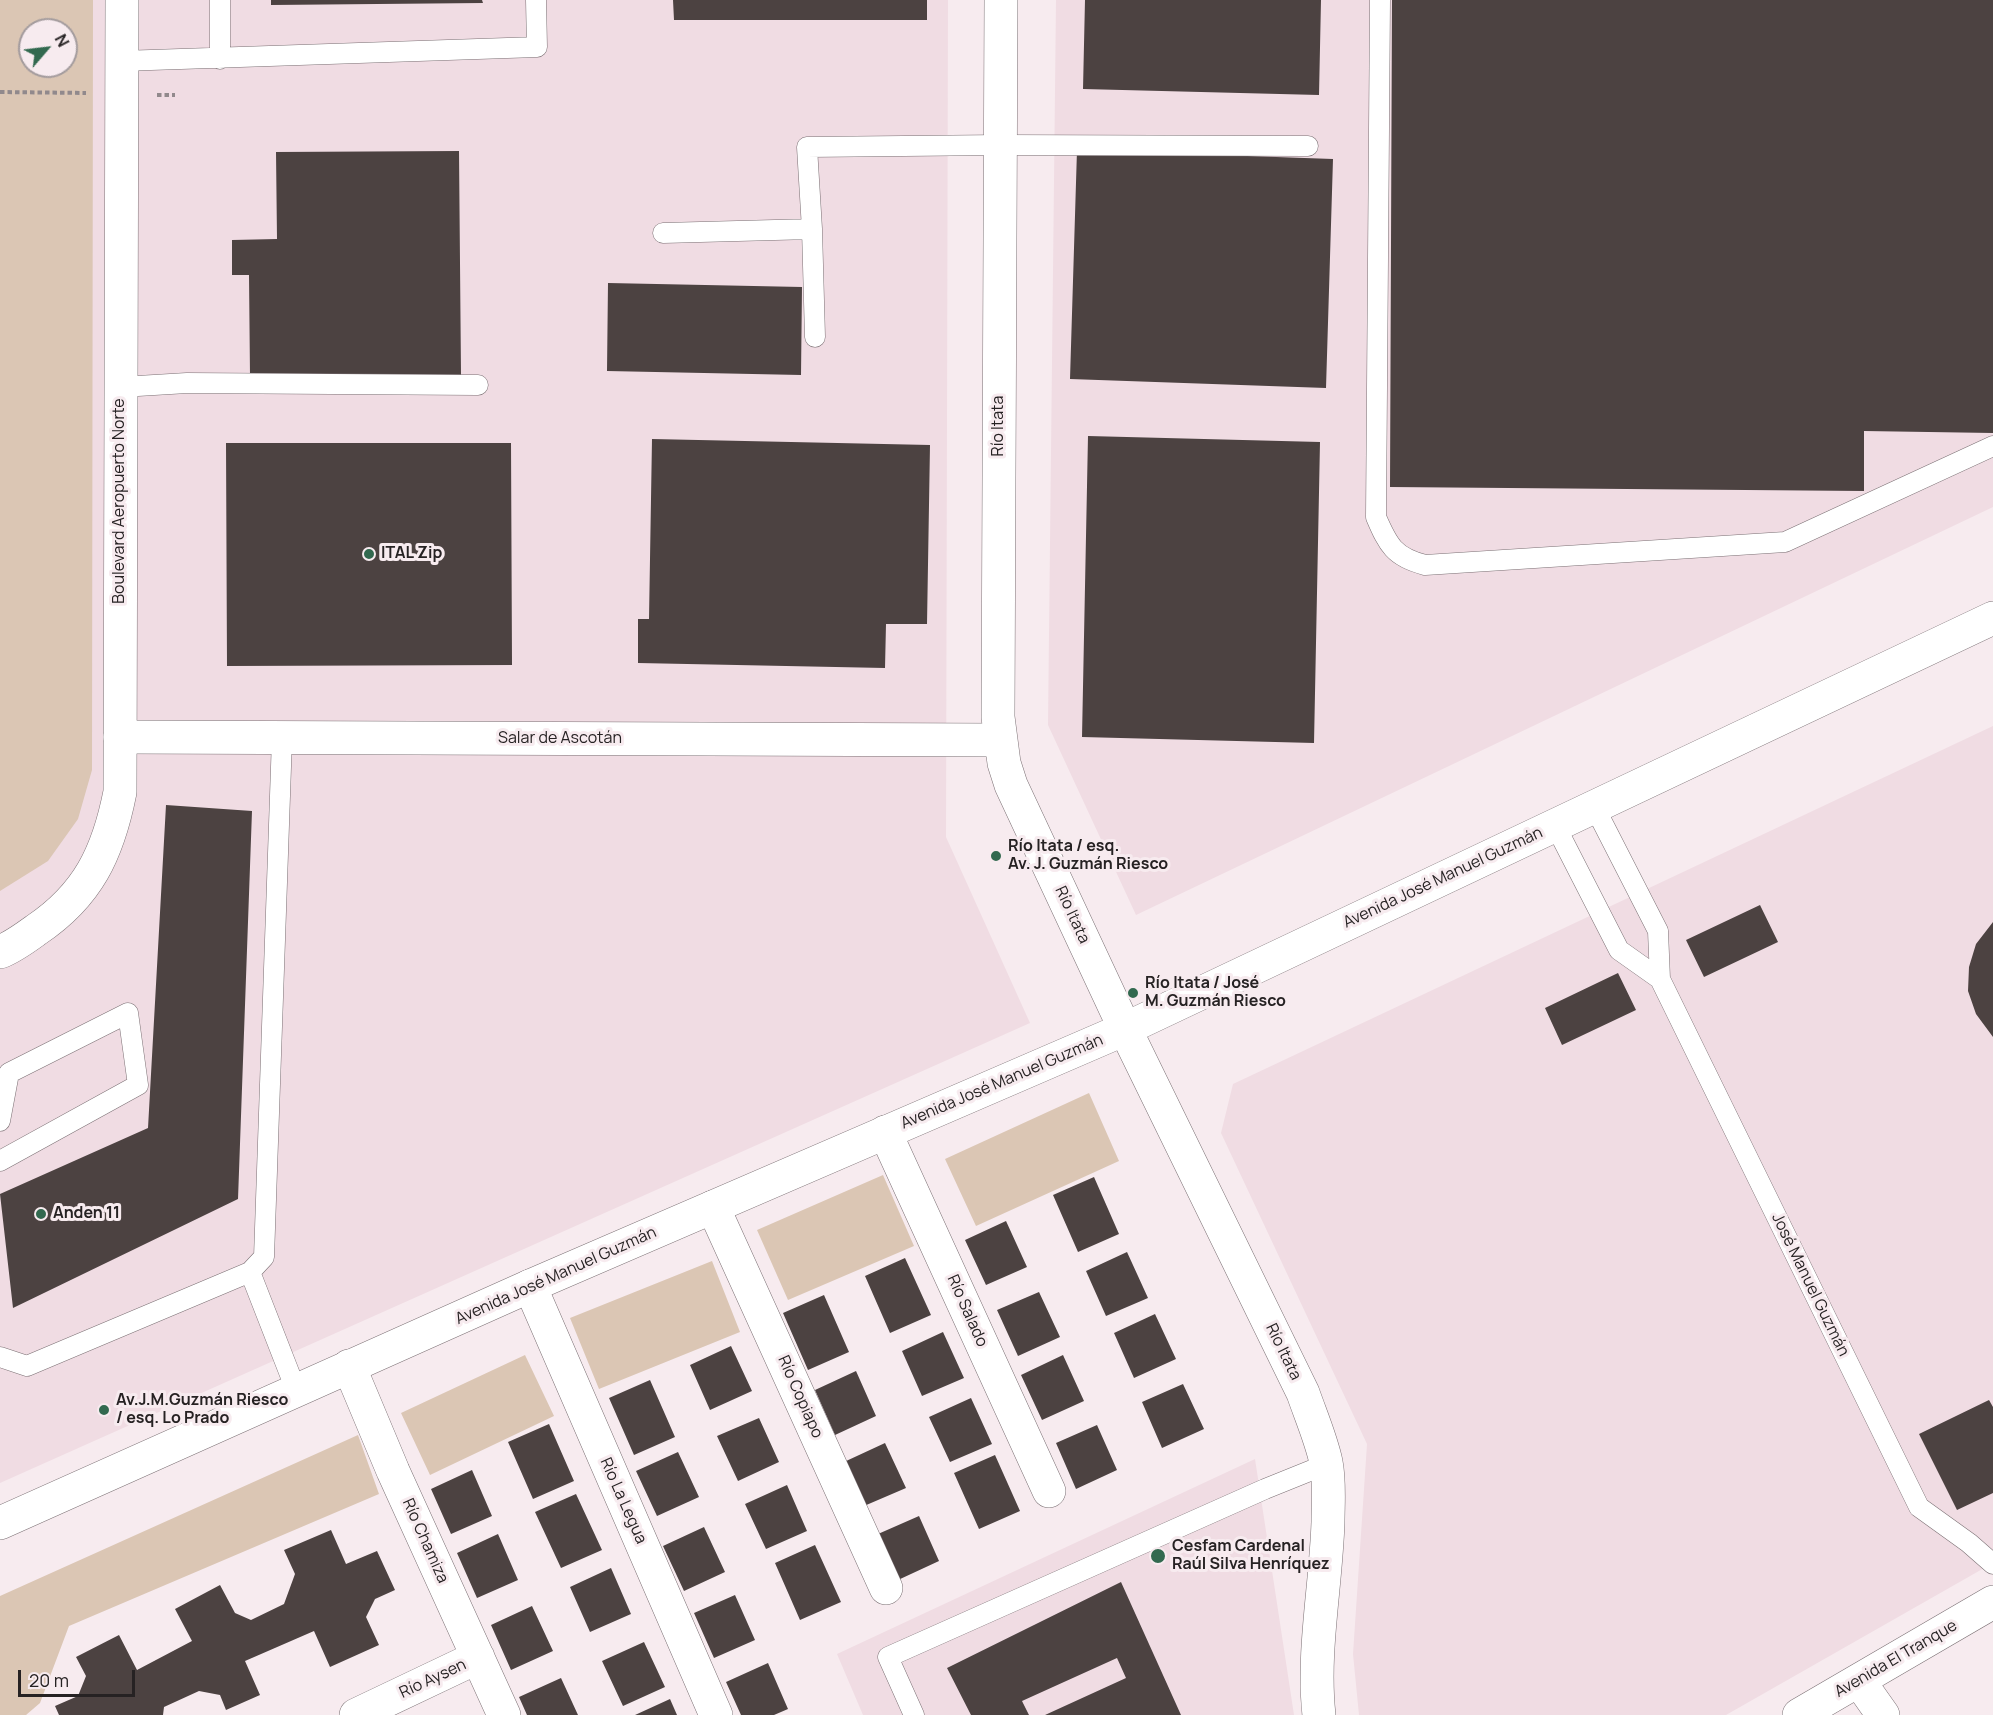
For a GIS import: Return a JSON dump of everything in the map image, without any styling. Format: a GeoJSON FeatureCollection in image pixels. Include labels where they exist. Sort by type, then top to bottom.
{"type":"FeatureCollection","features":[{"type":"Feature","properties":{"kind":"street","name":"Boulevard Aeropuerto Norte"},"geometry":{"type":"LineString","coordinates":[[0,952],[39,928],[71,902],[100,862],[112,831],[120,792],[122,0]]}},
{"type":"Feature","properties":{"kind":"street","name":"Río Itata"},"geometry":{"type":"LineString","coordinates":[[1001,0],[1000,740],[1011,785],[1125,1029],[1303,1393],[1327,1464],[1327,1571],[1317,1662],[1319,1715]]}},
{"type":"Feature","properties":{"kind":"street","name":"Avenida José Manuel Guzmán"},"geometry":{"type":"LineString","coordinates":[[0,1523],[530,1286],[1125,1029],[1993,618]]}},
{"type":"Feature","properties":{"kind":"street","name":"Salar de Ascotán"},"geometry":{"type":"LineString","coordinates":[[120,737],[1000,740]]}},
{"type":"Feature","properties":{"kind":"street","name":"Río Salado"},"geometry":{"type":"LineString","coordinates":[[885,1132],[1049,1491]]}},
{"type":"Feature","properties":{"kind":"street","name":"Río Copiapo"},"geometry":{"type":"LineString","coordinates":[[713,1207],[886,1588]]}},
{"type":"Feature","properties":{"kind":"street","name":"Río La Legua"},"geometry":{"type":"LineString","coordinates":[[530,1286],[716,1715]]}},
{"type":"Feature","properties":{"kind":"street","name":"Río Chamiza"},"geometry":{"type":"LineString","coordinates":[[349,1366],[504,1715]]}},
{"type":"Feature","properties":{"kind":"street","name":"Avenida El Tranque"},"geometry":{"type":"LineString","coordinates":[[1799,1715],[1993,1602]]}},
{"type":"Feature","properties":{"kind":"street","name":"Río Aysen"},"geometry":{"type":"LineString","coordinates":[[356,1715],[478,1658]]}},
{"type":"Feature","properties":{"kind":"street"},"geometry":{"type":"LineString","coordinates":[[1859,1681],[1883,1715]]}},
{"type":"Feature","properties":{"kind":"lane"},"geometry":{"type":"LineString","coordinates":[[220,0],[220,59]]}},
{"type":"Feature","properties":{"kind":"lane"},"geometry":{"type":"LineString","coordinates":[[121,61],[537,47],[536,0]]}},
{"type":"Feature","properties":{"kind":"lane"},"geometry":{"type":"LineString","coordinates":[[1380,0],[1376,518],[1393,550],[1407,560],[1425,565],[1785,542],[1993,446]]}},
{"type":"Feature","properties":{"kind":"lane"},"geometry":{"type":"LineString","coordinates":[[815,337],[807,147],[1308,146]]}},
{"type":"Feature","properties":{"kind":"lane"},"geometry":{"type":"LineString","coordinates":[[663,233],[812,229]]}},
{"type":"Feature","properties":{"kind":"lane"},"geometry":{"type":"LineString","coordinates":[[121,387],[187,383],[478,385]]}},
{"type":"Feature","properties":{"kind":"lane"},"geometry":{"type":"LineString","coordinates":[[0,1357],[27,1366],[250,1272],[264,1257],[282,738]]}},
{"type":"Feature","properties":{"kind":"lane","name":"José Manuel Guzmán"},"geometry":{"type":"LineString","coordinates":[[1594,806],[1658,932],[1660,979],[1919,1507],[1969,1543],[1993,1564]]}},
{"type":"Feature","properties":{"kind":"lane","name":"José Manuel Guzmán"},"geometry":{"type":"LineString","coordinates":[[1555,825],[1619,950],[1660,979]]}},
{"type":"Feature","properties":{"kind":"lane"},"geometry":{"type":"LineString","coordinates":[[0,1121],[9,1073],[128,1013],[138,1085],[0,1161]]}},
{"type":"Feature","properties":{"kind":"lane"},"geometry":{"type":"LineString","coordinates":[[250,1272],[296,1390]]}},
{"type":"Feature","properties":{"kind":"lane"},"geometry":{"type":"LineString","coordinates":[[914,1715],[888,1657],[1265,1489],[1327,1464]]}},
{"type":"Feature","properties":{"kind":"path"},"geometry":{"type":"LineString","coordinates":[[0,92],[41,92]]}},
{"type":"Feature","properties":{"kind":"shaded area"},"geometry":{"type":"Polygon","coordinates":[[[0,0],[948,0],[946,837],[1030,1023],[0,1483],[0,0]]]}},
{"type":"Feature","properties":{"kind":"shaded area"},"geometry":{"type":"Polygon","coordinates":[[[0,0],[93,0],[92,770],[78,819],[48,861],[0,891],[0,0]]]}},
{"type":"Feature","properties":{"kind":"shaded area"},"geometry":{"type":"Polygon","coordinates":[[[1056,0],[1993,0],[1993,507],[1136,915],[1048,725],[1056,0]]]}},
{"type":"Feature","properties":{"kind":"shaded area"},"geometry":{"type":"Polygon","coordinates":[[[1993,726],[1993,1563],[1726,1715],[1359,1715],[1353,1654],[1367,1444],[1221,1133],[1233,1084],[1993,726]]]}},
{"type":"Feature","properties":{"kind":"shaded area"},"geometry":{"type":"Polygon","coordinates":[[[1089,1093],[1119,1161],[976,1226],[945,1159],[1089,1093]]]}},
{"type":"Feature","properties":{"kind":"shaded area"},"geometry":{"type":"Polygon","coordinates":[[[883,1175],[914,1246],[788,1300],[757,1230],[883,1175]]]}},
{"type":"Feature","properties":{"kind":"shaded area"},"geometry":{"type":"Polygon","coordinates":[[[712,1261],[740,1332],[599,1389],[570,1318],[712,1261]]]}},
{"type":"Feature","properties":{"kind":"shaded area"},"geometry":{"type":"Polygon","coordinates":[[[525,1355],[554,1416],[430,1475],[401,1413],[525,1355]]]}},
{"type":"Feature","properties":{"kind":"shaded area"},"geometry":{"type":"Polygon","coordinates":[[[358,1435],[379,1494],[69,1626],[40,1703],[26,1715],[0,1715],[0,1596],[358,1435]]]}},
{"type":"Feature","properties":{"kind":"shaded area","name":"Cesfam Cardenal Raúl Silva Henríquez"},"geometry":{"type":"Polygon","coordinates":[[[1255,1459],[1294,1715],[863,1715],[837,1654],[1255,1459]]]}},
{"type":"Feature","properties":{"kind":"building"},"geometry":{"type":"Polygon","coordinates":[[[271,0],[482,0],[483,3],[271,5],[271,0]]]}},
{"type":"Feature","properties":{"kind":"building"},"geometry":{"type":"Polygon","coordinates":[[[673,0],[927,0],[927,20],[674,20],[673,0]]]}},
{"type":"Feature","properties":{"kind":"building"},"geometry":{"type":"Polygon","coordinates":[[[1085,0],[1321,0],[1319,95],[1083,89],[1085,0]]]}},
{"type":"Feature","properties":{"kind":"building"},"geometry":{"type":"Polygon","coordinates":[[[1392,0],[1993,0],[1993,433],[1864,431],[1864,491],[1390,487],[1392,0]]]}},
{"type":"Feature","properties":{"kind":"building"},"geometry":{"type":"Polygon","coordinates":[[[1077,150],[1333,159],[1326,388],[1070,379],[1077,150]]]}},
{"type":"Feature","properties":{"kind":"building"},"geometry":{"type":"Polygon","coordinates":[[[459,151],[461,375],[250,376],[249,275],[232,275],[232,240],[277,239],[276,152],[459,151]]]}},
{"type":"Feature","properties":{"kind":"building"},"geometry":{"type":"Polygon","coordinates":[[[608,283],[802,287],[801,375],[607,371],[608,283]]]}},
{"type":"Feature","properties":{"kind":"building"},"geometry":{"type":"Polygon","coordinates":[[[1088,436],[1320,442],[1314,743],[1082,737],[1088,436]]]}},
{"type":"Feature","properties":{"kind":"building"},"geometry":{"type":"Polygon","coordinates":[[[652,439],[930,445],[927,624],[886,624],[885,668],[638,663],[638,619],[649,619],[652,439]]]}},
{"type":"Feature","properties":{"kind":"building","name":"ITAL Zip"},"geometry":{"type":"Polygon","coordinates":[[[226,443],[511,443],[512,665],[227,666],[226,443]]]}},
{"type":"Feature","properties":{"kind":"building"},"geometry":{"type":"Polygon","coordinates":[[[166,805],[252,811],[238,1199],[13,1308],[0,1194],[148,1128],[166,805]]]}},
{"type":"Feature","properties":{"kind":"building"},"geometry":{"type":"Polygon","coordinates":[[[1760,905],[1778,942],[1704,977],[1686,940],[1760,905]]]}},
{"type":"Feature","properties":{"kind":"building"},"geometry":{"type":"Polygon","coordinates":[[[1993,922],[1993,1037],[1976,1014],[1968,991],[1969,967],[1976,944],[1993,922]]]}},
{"type":"Feature","properties":{"kind":"building"},"geometry":{"type":"Polygon","coordinates":[[[1618,973],[1636,1010],[1562,1045],[1545,1008],[1618,973]]]}},
{"type":"Feature","properties":{"kind":"building"},"geometry":{"type":"Polygon","coordinates":[[[1094,1177],[1119,1234],[1078,1252],[1053,1195],[1094,1177]]]}},
{"type":"Feature","properties":{"kind":"building"},"geometry":{"type":"Polygon","coordinates":[[[1006,1221],[1027,1267],[986,1285],[965,1240],[1006,1221]]]}},
{"type":"Feature","properties":{"kind":"building"},"geometry":{"type":"Polygon","coordinates":[[[1127,1252],[1148,1298],[1106,1316],[1086,1271],[1127,1252]]]}},
{"type":"Feature","properties":{"kind":"building"},"geometry":{"type":"Polygon","coordinates":[[[905,1258],[931,1315],[890,1333],[865,1276],[905,1258]]]}},
{"type":"Feature","properties":{"kind":"building"},"geometry":{"type":"Polygon","coordinates":[[[1039,1292],[1060,1337],[1018,1356],[997,1310],[1039,1292]]]}},
{"type":"Feature","properties":{"kind":"building"},"geometry":{"type":"Polygon","coordinates":[[[824,1295],[849,1352],[808,1370],[783,1313],[824,1295]]]}},
{"type":"Feature","properties":{"kind":"building"},"geometry":{"type":"Polygon","coordinates":[[[1155,1314],[1176,1359],[1134,1378],[1114,1333],[1155,1314]]]}},
{"type":"Feature","properties":{"kind":"building"},"geometry":{"type":"Polygon","coordinates":[[[943,1332],[964,1378],[922,1396],[902,1351],[943,1332]]]}},
{"type":"Feature","properties":{"kind":"building"},"geometry":{"type":"Polygon","coordinates":[[[731,1346],[752,1391],[710,1410],[690,1365],[731,1346]]]}},
{"type":"Feature","properties":{"kind":"building"},"geometry":{"type":"Polygon","coordinates":[[[1063,1355],[1084,1401],[1042,1420],[1021,1375],[1063,1355]]]}},
{"type":"Feature","properties":{"kind":"building"},"geometry":{"type":"Polygon","coordinates":[[[856,1371],[876,1416],[835,1435],[815,1390],[856,1371]]]}},
{"type":"Feature","properties":{"kind":"building"},"geometry":{"type":"Polygon","coordinates":[[[650,1380],[675,1437],[634,1455],[609,1398],[650,1380]]]}},
{"type":"Feature","properties":{"kind":"building"},"geometry":{"type":"Polygon","coordinates":[[[1183,1384],[1204,1429],[1162,1448],[1142,1402],[1183,1384]]]}},
{"type":"Feature","properties":{"kind":"building"},"geometry":{"type":"Polygon","coordinates":[[[971,1398],[992,1444],[950,1462],[929,1417],[971,1398]]]}},
{"type":"Feature","properties":{"kind":"building"},"geometry":{"type":"Polygon","coordinates":[[[1989,1400],[1993,1407],[1993,1493],[1957,1510],[1919,1434],[1989,1400]]]}},
{"type":"Feature","properties":{"kind":"building"},"geometry":{"type":"Polygon","coordinates":[[[759,1418],[779,1462],[738,1481],[717,1436],[759,1418]]]}},
{"type":"Feature","properties":{"kind":"building"},"geometry":{"type":"Polygon","coordinates":[[[549,1424],[574,1481],[533,1499],[508,1442],[549,1424]]]}},
{"type":"Feature","properties":{"kind":"building"},"geometry":{"type":"Polygon","coordinates":[[[1097,1425],[1117,1470],[1076,1489],[1056,1443],[1097,1425]]]}},
{"type":"Feature","properties":{"kind":"building"},"geometry":{"type":"Polygon","coordinates":[[[885,1443],[906,1488],[864,1506],[844,1462],[885,1443]]]}},
{"type":"Feature","properties":{"kind":"building"},"geometry":{"type":"Polygon","coordinates":[[[678,1452],[699,1497],[657,1516],[636,1471],[678,1452]]]}},
{"type":"Feature","properties":{"kind":"building"},"geometry":{"type":"Polygon","coordinates":[[[995,1455],[1020,1511],[979,1529],[954,1473],[995,1455]]]}},
{"type":"Feature","properties":{"kind":"building"},"geometry":{"type":"Polygon","coordinates":[[[472,1470],[492,1516],[451,1534],[431,1489],[472,1470]]]}},
{"type":"Feature","properties":{"kind":"building"},"geometry":{"type":"Polygon","coordinates":[[[787,1485],[807,1531],[766,1549],[745,1504],[787,1485]]]}},
{"type":"Feature","properties":{"kind":"building"},"geometry":{"type":"Polygon","coordinates":[[[576,1494],[602,1550],[561,1568],[535,1512],[576,1494]]]}},
{"type":"Feature","properties":{"kind":"building"},"geometry":{"type":"Polygon","coordinates":[[[919,1516],[939,1561],[898,1580],[878,1534],[919,1516]]]}},
{"type":"Feature","properties":{"kind":"building"},"geometry":{"type":"Polygon","coordinates":[[[704,1527],[725,1572],[684,1591],[663,1546],[704,1527]]]}},
{"type":"Feature","properties":{"kind":"building"},"geometry":{"type":"Polygon","coordinates":[[[331,1530],[346,1564],[377,1551],[395,1590],[375,1599],[366,1617],[379,1645],[330,1667],[314,1631],[245,1661],[260,1695],[226,1710],[220,1695],[199,1691],[164,1707],[163,1715],[59,1715],[55,1706],[78,1696],[86,1676],[76,1657],[119,1635],[137,1670],[192,1641],[175,1609],[220,1585],[235,1613],[251,1620],[284,1604],[295,1574],[284,1550],[331,1530]]]}},
{"type":"Feature","properties":{"kind":"building"},"geometry":{"type":"Polygon","coordinates":[[[498,1534],[518,1580],[477,1598],[457,1553],[498,1534]]]}},
{"type":"Feature","properties":{"kind":"building"},"geometry":{"type":"Polygon","coordinates":[[[815,1545],[841,1602],[800,1620],[775,1563],[815,1545]]]}},
{"type":"Feature","properties":{"kind":"building"},"geometry":{"type":"Polygon","coordinates":[[[611,1568],[631,1614],[590,1632],[570,1587],[611,1568]]]}},
{"type":"Feature","properties":{"kind":"building"},"geometry":{"type":"Polygon","coordinates":[[[1121,1582],[1181,1715],[1045,1715],[1126,1678],[1117,1658],[1022,1701],[1029,1715],[971,1715],[947,1668],[1121,1582]]]}},
{"type":"Feature","properties":{"kind":"building"},"geometry":{"type":"Polygon","coordinates":[[[735,1595],[755,1640],[714,1658],[694,1613],[735,1595]]]}},
{"type":"Feature","properties":{"kind":"building"},"geometry":{"type":"Polygon","coordinates":[[[532,1606],[553,1651],[511,1670],[491,1625],[532,1606]]]}},
{"type":"Feature","properties":{"kind":"building"},"geometry":{"type":"Polygon","coordinates":[[[644,1642],[665,1687],[623,1706],[602,1661],[644,1642]]]}},
{"type":"Feature","properties":{"kind":"building"},"geometry":{"type":"Polygon","coordinates":[[[768,1663],[788,1709],[774,1715],[741,1715],[726,1682],[768,1663]]]}},
{"type":"Feature","properties":{"kind":"building"},"geometry":{"type":"Polygon","coordinates":[[[561,1678],[578,1715],[527,1715],[519,1697],[561,1678]]]}},
{"type":"Feature","properties":{"kind":"building"},"geometry":{"type":"Polygon","coordinates":[[[670,1699],[677,1715],[635,1715],[670,1699]]]}},
{"type":"Feature","properties":{"kind":"place","name":"ITAL Zip"},"geometry":{"type":"Point","coordinates":[369,554]}},
{"type":"Feature","properties":{"kind":"place","name":"Río Itata / esq. Av. J. Guzmán Riesco"},"geometry":{"type":"Point","coordinates":[996,856]}},
{"type":"Feature","properties":{"kind":"place","name":"Río Itata / José M. Guzmán Riesco"},"geometry":{"type":"Point","coordinates":[1133,993]}},
{"type":"Feature","properties":{"kind":"place","name":"Anden 11"},"geometry":{"type":"Point","coordinates":[41,1214]}},
{"type":"Feature","properties":{"kind":"place","name":"Av.J.M.Guzmán Riesco / esq. Lo Prado"},"geometry":{"type":"Point","coordinates":[104,1410]}},
{"type":"Feature","properties":{"kind":"place","name":"Cesfam Cardenal Raúl Silva Henríquez"},"geometry":{"type":"Point","coordinates":[1158,1556]}}]}
